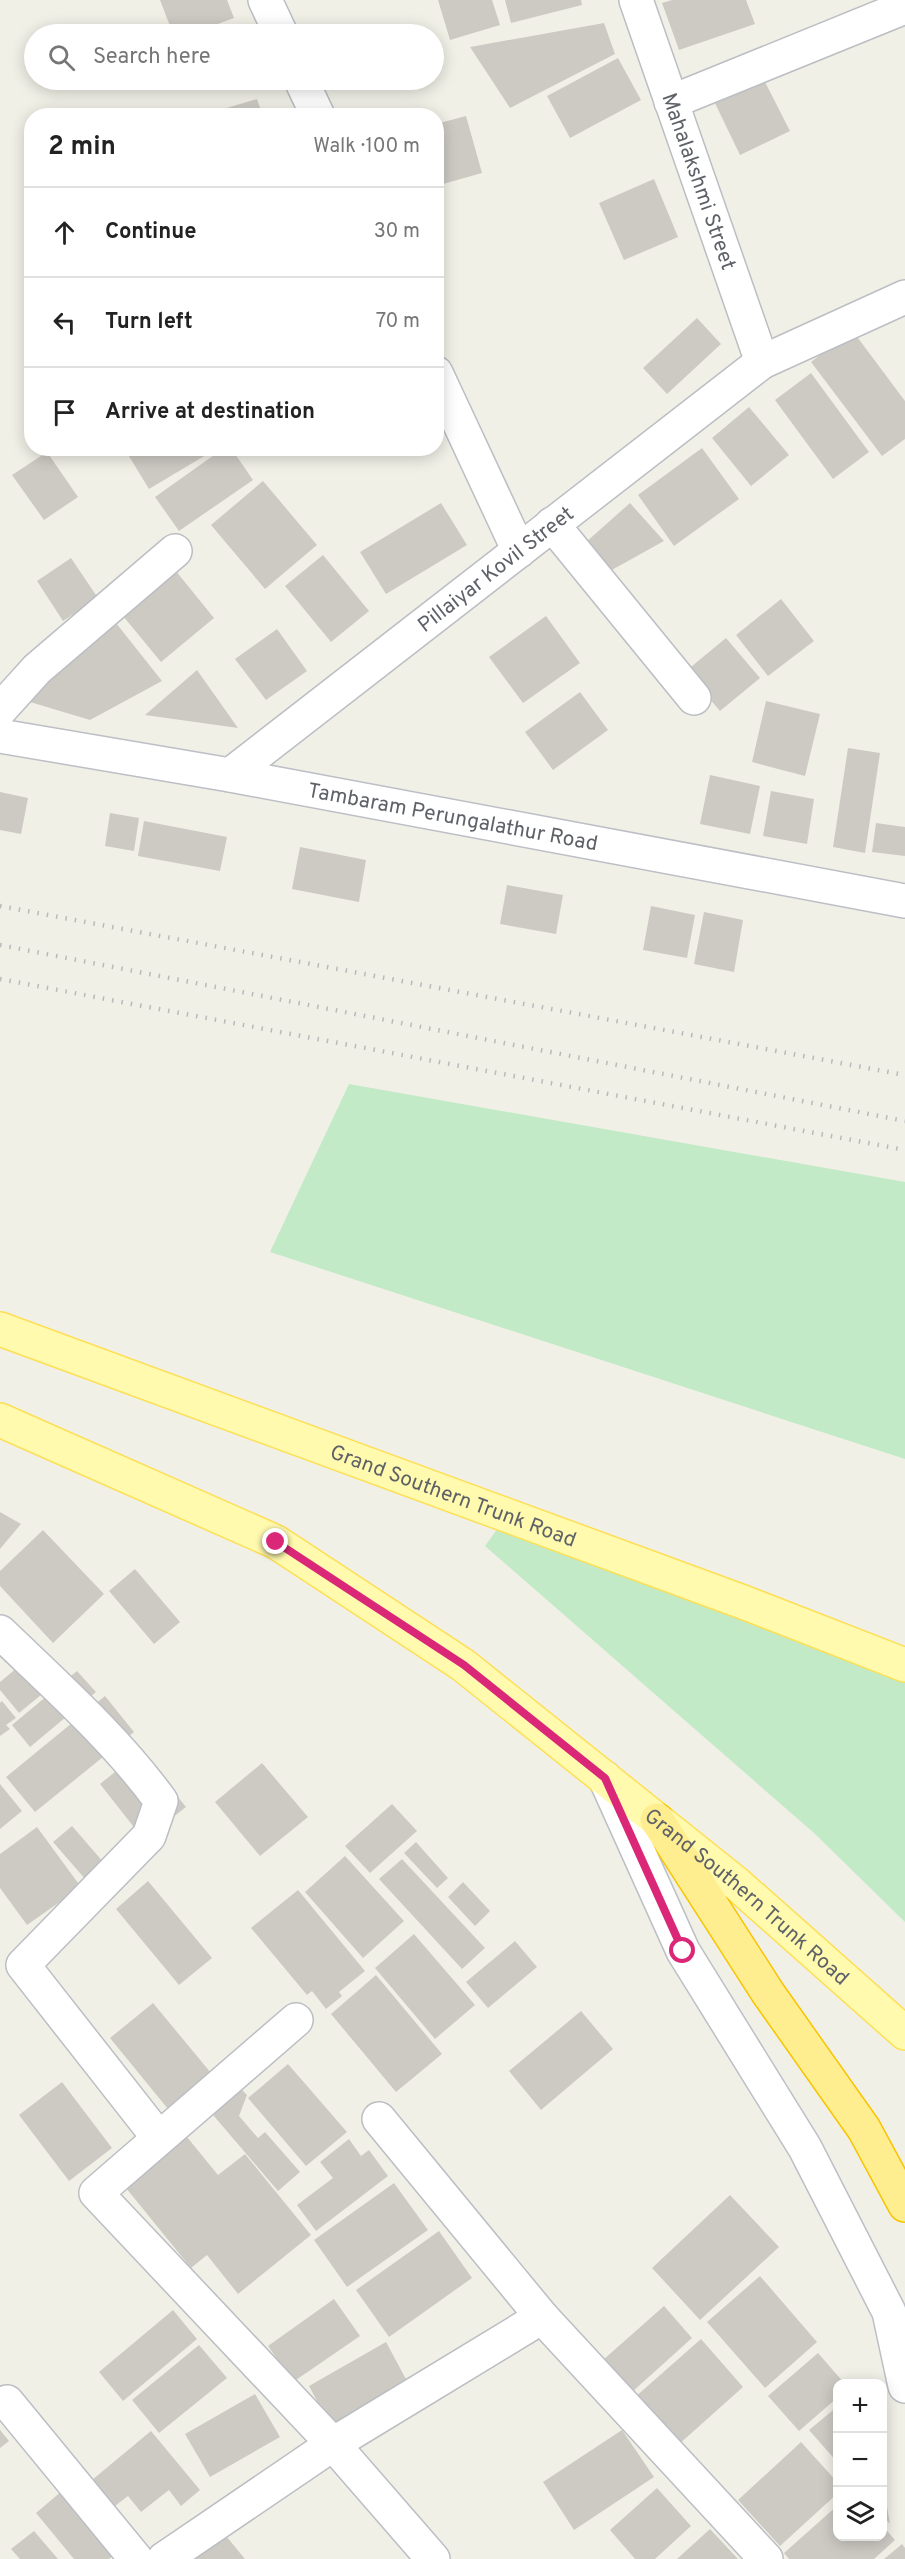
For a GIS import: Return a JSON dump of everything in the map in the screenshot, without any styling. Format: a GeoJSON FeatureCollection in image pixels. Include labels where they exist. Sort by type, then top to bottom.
{"type":"FeatureCollection","features":[{"type":"Feature","properties":{"kind":"highway"},"geometry":{"type":"LineString","coordinates":[[657,1820],[768,1994],[864,2129],[905,2205]]}},
{"type":"Feature","properties":{"kind":"main road","name":"Grand Southern Trunk Road"},"geometry":{"type":"LineString","coordinates":[[0,1329],[732,1597],[905,1665]]}},
{"type":"Feature","properties":{"kind":"main road","name":"Grand Southern Trunk Road"},"geometry":{"type":"LineString","coordinates":[[0,1420],[276,1542],[464,1665],[737,1884],[905,2033]]}},
{"type":"Feature","properties":{"kind":"street"},"geometry":{"type":"LineString","coordinates":[[265,0],[276,24]]}},
{"type":"Feature","properties":{"kind":"street","name":"Mahalakshmi Street"},"geometry":{"type":"LineString","coordinates":[[636,0],[762,362]]}},
{"type":"Feature","properties":{"kind":"street"},"geometry":{"type":"LineString","coordinates":[[671,102],[905,7]]}},
{"type":"Feature","properties":{"kind":"street"},"geometry":{"type":"LineString","coordinates":[[306,90],[314,108]]}},
{"type":"Feature","properties":{"kind":"street","name":"Pillaiyar Kovil Street"},"geometry":{"type":"LineString","coordinates":[[230,775],[762,362],[905,297]]}},
{"type":"Feature","properties":{"kind":"street"},"geometry":{"type":"LineString","coordinates":[[444,389],[519,551]]}},
{"type":"Feature","properties":{"kind":"street"},"geometry":{"type":"LineString","coordinates":[[552,524],[694,698]]}},
{"type":"Feature","properties":{"kind":"street"},"geometry":{"type":"LineString","coordinates":[[0,710],[37,669],[175,551]]}},
{"type":"Feature","properties":{"kind":"street","name":"Tambaram Perungalathur Road"},"geometry":{"type":"LineString","coordinates":[[0,736],[230,775],[905,901]]}},
{"type":"Feature","properties":{"kind":"street"},"geometry":{"type":"LineString","coordinates":[[0,1632],[103,1732],[140,1772],[161,1801],[149,1836],[23,1965],[158,2137]]}},
{"type":"Feature","properties":{"kind":"street"},"geometry":{"type":"LineString","coordinates":[[605,1778],[683,1951],[805,2148],[889,2312],[905,2386]]}},
{"type":"Feature","properties":{"kind":"street"},"geometry":{"type":"LineString","coordinates":[[296,2020],[96,2193],[333,2444],[433,2559]]}},
{"type":"Feature","properties":{"kind":"street"},"geometry":{"type":"LineString","coordinates":[[379,2119],[542,2317],[766,2559]]}},
{"type":"Feature","properties":{"kind":"street"},"geometry":{"type":"LineString","coordinates":[[164,2559],[333,2444],[542,2317]]}},
{"type":"Feature","properties":{"kind":"street"},"geometry":{"type":"LineString","coordinates":[[7,2402],[136,2559]]}},
{"type":"Feature","properties":{"kind":"green space"},"geometry":{"type":"Polygon","coordinates":[[[349,1084],[905,1182],[905,1459],[270,1252],[349,1084]]]}},
{"type":"Feature","properties":{"kind":"green space"},"geometry":{"type":"Polygon","coordinates":[[[500,1525],[905,1683],[905,1922],[814,1833],[485,1546],[500,1525]]]}},
{"type":"Feature","properties":{"kind":"building"},"geometry":{"type":"Polygon","coordinates":[[[160,0],[227,0],[234,18],[218,24],[169,24],[160,0]]]}},
{"type":"Feature","properties":{"kind":"building"},"geometry":{"type":"Polygon","coordinates":[[[438,0],[492,0],[500,25],[450,40],[438,0]]]}},
{"type":"Feature","properties":{"kind":"building"},"geometry":{"type":"Polygon","coordinates":[[[505,0],[581,0],[582,5],[511,23],[505,0]]]}},
{"type":"Feature","properties":{"kind":"building"},"geometry":{"type":"Polygon","coordinates":[[[672,0],[746,0],[755,24],[679,50],[662,3],[672,0]]]}},
{"type":"Feature","properties":{"kind":"building"},"geometry":{"type":"Polygon","coordinates":[[[604,23],[615,54],[510,108],[470,47],[604,23]]]}},
{"type":"Feature","properties":{"kind":"building"},"geometry":{"type":"Polygon","coordinates":[[[618,58],[641,100],[570,138],[547,96],[618,58]]]}},
{"type":"Feature","properties":{"kind":"building"},"geometry":{"type":"Polygon","coordinates":[[[761,74],[790,131],[740,155],[712,97],[761,74]]]}},
{"type":"Feature","properties":{"kind":"building"},"geometry":{"type":"Polygon","coordinates":[[[257,99],[260,108],[227,108],[257,99]]]}},
{"type":"Feature","properties":{"kind":"building"},"geometry":{"type":"Polygon","coordinates":[[[466,116],[482,173],[444,184],[444,122],[466,116]]]}},
{"type":"Feature","properties":{"kind":"building"},"geometry":{"type":"Polygon","coordinates":[[[654,179],[678,237],[624,260],[599,203],[654,179]]]}},
{"type":"Feature","properties":{"kind":"building"},"geometry":{"type":"Polygon","coordinates":[[[697,318],[721,344],[667,394],[643,368],[697,318]]]}},
{"type":"Feature","properties":{"kind":"building"},"geometry":{"type":"Polygon","coordinates":[[[852,330],[905,401],[905,439],[882,456],[811,362],[852,330]]]}},
{"type":"Feature","properties":{"kind":"building"},"geometry":{"type":"Polygon","coordinates":[[[811,373],[869,452],[833,479],[775,400],[811,373]]]}},
{"type":"Feature","properties":{"kind":"building"},"geometry":{"type":"Polygon","coordinates":[[[749,407],[789,455],[751,486],[712,438],[749,407]]]}},
{"type":"Feature","properties":{"kind":"building"},"geometry":{"type":"Polygon","coordinates":[[[702,448],[739,499],[674,546],[638,495],[702,448]]]}},
{"type":"Feature","properties":{"kind":"building"},"geometry":{"type":"Polygon","coordinates":[[[41,456],[50,456],[78,497],[44,520],[12,475],[41,456]]]}},
{"type":"Feature","properties":{"kind":"building"},"geometry":{"type":"Polygon","coordinates":[[[129,456],[204,456],[149,489],[129,456]]]}},
{"type":"Feature","properties":{"kind":"building"},"geometry":{"type":"Polygon","coordinates":[[[213,456],[236,456],[253,480],[179,531],[155,497],[213,456]]]}},
{"type":"Feature","properties":{"kind":"building"},"geometry":{"type":"Polygon","coordinates":[[[263,481],[317,545],[265,589],[211,525],[263,481]]]}},
{"type":"Feature","properties":{"kind":"building"},"geometry":{"type":"Polygon","coordinates":[[[441,503],[467,545],[386,594],[360,552],[441,503]]]}},
{"type":"Feature","properties":{"kind":"building"},"geometry":{"type":"Polygon","coordinates":[[[630,503],[664,541],[610,571],[585,543],[630,503]]]}},
{"type":"Feature","properties":{"kind":"building"},"geometry":{"type":"Polygon","coordinates":[[[323,555],[369,611],[331,642],[285,586],[323,555]]]}},
{"type":"Feature","properties":{"kind":"building"},"geometry":{"type":"Polygon","coordinates":[[[71,558],[98,598],[63,621],[37,581],[71,558]]]}},
{"type":"Feature","properties":{"kind":"building"},"geometry":{"type":"Polygon","coordinates":[[[171,565],[214,618],[161,662],[118,610],[171,565]]]}},
{"type":"Feature","properties":{"kind":"building"},"geometry":{"type":"Polygon","coordinates":[[[781,599],[814,641],[768,676],[736,635],[781,599]]]}},
{"type":"Feature","properties":{"kind":"building"},"geometry":{"type":"Polygon","coordinates":[[[546,616],[580,663],[523,703],[489,657],[546,616]]]}},
{"type":"Feature","properties":{"kind":"building"},"geometry":{"type":"Polygon","coordinates":[[[116,623],[162,681],[90,720],[20,699],[116,623]]]}},
{"type":"Feature","properties":{"kind":"building"},"geometry":{"type":"Polygon","coordinates":[[[277,629],[307,671],[266,700],[235,659],[277,629]]]}},
{"type":"Feature","properties":{"kind":"building"},"geometry":{"type":"Polygon","coordinates":[[[726,638],[760,678],[720,711],[686,671],[726,638]]]}},
{"type":"Feature","properties":{"kind":"building"},"geometry":{"type":"Polygon","coordinates":[[[197,670],[238,728],[145,715],[197,670]]]}},
{"type":"Feature","properties":{"kind":"building"},"geometry":{"type":"Polygon","coordinates":[[[580,692],[608,730],[553,770],[525,732],[580,692]]]}},
{"type":"Feature","properties":{"kind":"building"},"geometry":{"type":"Polygon","coordinates":[[[766,701],[820,714],[805,776],[752,762],[766,701]]]}},
{"type":"Feature","properties":{"kind":"building"},"geometry":{"type":"Polygon","coordinates":[[[848,748],[880,753],[865,853],[833,847],[848,748]]]}},
{"type":"Feature","properties":{"kind":"building"},"geometry":{"type":"Polygon","coordinates":[[[710,775],[760,786],[750,834],[700,824],[710,775]]]}},
{"type":"Feature","properties":{"kind":"building"},"geometry":{"type":"Polygon","coordinates":[[[771,791],[814,799],[807,844],[763,836],[771,791]]]}},
{"type":"Feature","properties":{"kind":"building"},"geometry":{"type":"Polygon","coordinates":[[[0,792],[28,798],[21,834],[0,830],[0,792]]]}},
{"type":"Feature","properties":{"kind":"building"},"geometry":{"type":"Polygon","coordinates":[[[110,813],[139,818],[134,851],[105,846],[110,813]]]}},
{"type":"Feature","properties":{"kind":"building"},"geometry":{"type":"Polygon","coordinates":[[[144,821],[227,837],[220,871],[138,856],[144,821]]]}},
{"type":"Feature","properties":{"kind":"building"},"geometry":{"type":"Polygon","coordinates":[[[876,823],[905,827],[905,856],[872,852],[876,823]]]}},
{"type":"Feature","properties":{"kind":"building"},"geometry":{"type":"Polygon","coordinates":[[[300,847],[366,860],[359,902],[292,889],[300,847]]]}},
{"type":"Feature","properties":{"kind":"building"},"geometry":{"type":"Polygon","coordinates":[[[507,885],[563,895],[556,934],[500,924],[507,885]]]}},
{"type":"Feature","properties":{"kind":"building"},"geometry":{"type":"Polygon","coordinates":[[[651,906],[695,915],[687,958],[643,950],[651,906]]]}},
{"type":"Feature","properties":{"kind":"building"},"geometry":{"type":"Polygon","coordinates":[[[704,912],[743,920],[734,972],[694,964],[704,912]]]}},
{"type":"Feature","properties":{"kind":"building"},"geometry":{"type":"Polygon","coordinates":[[[0,1512],[21,1524],[0,1549],[0,1512]]]}},
{"type":"Feature","properties":{"kind":"building"},"geometry":{"type":"Polygon","coordinates":[[[43,1530],[104,1594],[53,1643],[0,1586],[0,1571],[43,1530]]]}},
{"type":"Feature","properties":{"kind":"building"},"geometry":{"type":"Polygon","coordinates":[[[135,1569],[180,1622],[154,1644],[109,1591],[135,1569]]]}},
{"type":"Feature","properties":{"kind":"building"},"geometry":{"type":"Polygon","coordinates":[[[24,1662],[47,1690],[19,1713],[0,1690],[0,1682],[24,1662]]]}},
{"type":"Feature","properties":{"kind":"building"},"geometry":{"type":"Polygon","coordinates":[[[77,1671],[96,1692],[30,1747],[12,1725],[77,1671]]]}},
{"type":"Feature","properties":{"kind":"building"},"geometry":{"type":"Polygon","coordinates":[[[105,1696],[134,1732],[35,1812],[6,1777],[105,1696]]]}},
{"type":"Feature","properties":{"kind":"building"},"geometry":{"type":"Polygon","coordinates":[[[2,1701],[16,1718],[6,1725],[10,1729],[0,1736],[0,1703],[2,1701]]]}},
{"type":"Feature","properties":{"kind":"building"},"geometry":{"type":"Polygon","coordinates":[[[141,1751],[186,1807],[144,1840],[100,1784],[141,1751]]]}},
{"type":"Feature","properties":{"kind":"building"},"geometry":{"type":"Polygon","coordinates":[[[262,1763],[308,1817],[260,1856],[215,1802],[262,1763]]]}},
{"type":"Feature","properties":{"kind":"building"},"geometry":{"type":"Polygon","coordinates":[[[0,1784],[22,1811],[0,1829],[0,1784]]]}},
{"type":"Feature","properties":{"kind":"building"},"geometry":{"type":"Polygon","coordinates":[[[392,1804],[417,1831],[370,1873],[345,1846],[392,1804]]]}},
{"type":"Feature","properties":{"kind":"building"},"geometry":{"type":"Polygon","coordinates":[[[72,1826],[105,1864],[86,1880],[53,1842],[72,1826]]]}},
{"type":"Feature","properties":{"kind":"building"},"geometry":{"type":"Polygon","coordinates":[[[37,1827],[81,1887],[27,1925],[0,1888],[0,1854],[37,1827]]]}},
{"type":"Feature","properties":{"kind":"building"},"geometry":{"type":"Polygon","coordinates":[[[416,1842],[448,1878],[437,1888],[404,1853],[416,1842]]]}},
{"type":"Feature","properties":{"kind":"building"},"geometry":{"type":"Polygon","coordinates":[[[345,1856],[404,1921],[363,1958],[305,1892],[345,1856]]]}},
{"type":"Feature","properties":{"kind":"building"},"geometry":{"type":"Polygon","coordinates":[[[402,1859],[485,1948],[462,1969],[379,1879],[402,1859]]]}},
{"type":"Feature","properties":{"kind":"building"},"geometry":{"type":"Polygon","coordinates":[[[148,1881],[212,1958],[179,1985],[116,1909],[148,1881]]]}},
{"type":"Feature","properties":{"kind":"building"},"geometry":{"type":"Polygon","coordinates":[[[463,1882],[490,1911],[475,1926],[448,1897],[463,1882]]]}},
{"type":"Feature","properties":{"kind":"building"},"geometry":{"type":"Polygon","coordinates":[[[298,1890],[365,1971],[339,1992],[342,1996],[326,2009],[312,1991],[307,1995],[251,1928],[298,1890]]]}},
{"type":"Feature","properties":{"kind":"building"},"geometry":{"type":"Polygon","coordinates":[[[414,1934],[475,2005],[435,2039],[375,1968],[414,1934]]]}},
{"type":"Feature","properties":{"kind":"building"},"geometry":{"type":"Polygon","coordinates":[[[515,1941],[537,1967],[488,2008],[466,1982],[515,1941]]]}},
{"type":"Feature","properties":{"kind":"building"},"geometry":{"type":"Polygon","coordinates":[[[376,1975],[442,2054],[396,2092],[331,2014],[376,1975]]]}},
{"type":"Feature","properties":{"kind":"building"},"geometry":{"type":"Polygon","coordinates":[[[153,2003],[211,2073],[168,2109],[110,2038],[153,2003]]]}},
{"type":"Feature","properties":{"kind":"building"},"geometry":{"type":"Polygon","coordinates":[[[581,2011],[613,2049],[541,2110],[509,2071],[581,2011]]]}},
{"type":"Feature","properties":{"kind":"building"},"geometry":{"type":"Polygon","coordinates":[[[288,2064],[347,2132],[306,2166],[248,2098],[288,2064]]]}},
{"type":"Feature","properties":{"kind":"building"},"geometry":{"type":"Polygon","coordinates":[[[62,2082],[112,2148],[69,2181],[19,2115],[62,2082]]]}},
{"type":"Feature","properties":{"kind":"building"},"geometry":{"type":"Polygon","coordinates":[[[242,2090],[247,2095],[239,2116],[258,2138],[265,2132],[300,2172],[278,2191],[213,2115],[242,2090]]]}},
{"type":"Feature","properties":{"kind":"building"},"geometry":{"type":"Polygon","coordinates":[[[187,2137],[218,2175],[245,2154],[311,2235],[238,2294],[207,2255],[191,2268],[126,2188],[187,2137]]]}},
{"type":"Feature","properties":{"kind":"building"},"geometry":{"type":"Polygon","coordinates":[[[349,2139],[361,2156],[369,2150],[388,2176],[316,2231],[297,2205],[333,2178],[320,2162],[349,2139]]]}},
{"type":"Feature","properties":{"kind":"building"},"geometry":{"type":"Polygon","coordinates":[[[394,2183],[428,2230],[347,2287],[314,2240],[394,2183]]]}},
{"type":"Feature","properties":{"kind":"building"},"geometry":{"type":"Polygon","coordinates":[[[730,2195],[779,2247],[700,2320],[652,2268],[730,2195]]]}},
{"type":"Feature","properties":{"kind":"building"},"geometry":{"type":"Polygon","coordinates":[[[439,2231],[472,2278],[389,2337],[356,2290],[439,2231]]]}},
{"type":"Feature","properties":{"kind":"building"},"geometry":{"type":"Polygon","coordinates":[[[760,2276],[817,2342],[765,2388],[707,2322],[760,2276]]]}},
{"type":"Feature","properties":{"kind":"building"},"geometry":{"type":"Polygon","coordinates":[[[334,2299],[360,2336],[293,2382],[268,2346],[334,2299]]]}},
{"type":"Feature","properties":{"kind":"building"},"geometry":{"type":"Polygon","coordinates":[[[664,2306],[692,2338],[632,2392],[603,2360],[664,2306]]]}},
{"type":"Feature","properties":{"kind":"building"},"geometry":{"type":"Polygon","coordinates":[[[173,2310],[197,2339],[123,2401],[99,2372],[173,2310]]]}},
{"type":"Feature","properties":{"kind":"building"},"geometry":{"type":"Polygon","coordinates":[[[701,2339],[743,2387],[677,2446],[634,2398],[701,2339]]]}},
{"type":"Feature","properties":{"kind":"building"},"geometry":{"type":"Polygon","coordinates":[[[386,2342],[407,2381],[330,2425],[309,2386],[386,2342]]]}},
{"type":"Feature","properties":{"kind":"building"},"geometry":{"type":"Polygon","coordinates":[[[199,2345],[227,2378],[159,2433],[132,2400],[199,2345]]]}},
{"type":"Feature","properties":{"kind":"building"},"geometry":{"type":"Polygon","coordinates":[[[818,2353],[841,2379],[833,2379],[833,2401],[799,2431],[768,2396],[818,2353]]]}},
{"type":"Feature","properties":{"kind":"building"},"geometry":{"type":"Polygon","coordinates":[[[255,2394],[280,2437],[210,2477],[185,2434],[255,2394]]]}},
{"type":"Feature","properties":{"kind":"building"},"geometry":{"type":"Polygon","coordinates":[[[833,2410],[833,2457],[809,2430],[833,2410]]]}},
{"type":"Feature","properties":{"kind":"building"},"geometry":{"type":"Polygon","coordinates":[[[0,2430],[9,2441],[0,2448],[0,2430]]]}},
{"type":"Feature","properties":{"kind":"building"},"geometry":{"type":"Polygon","coordinates":[[[622,2430],[654,2477],[574,2530],[543,2482],[622,2430]]]}},
{"type":"Feature","properties":{"kind":"building"},"geometry":{"type":"Polygon","coordinates":[[[151,2431],[200,2490],[181,2506],[169,2490],[141,2512],[128,2496],[115,2506],[92,2480],[151,2431]]]}},
{"type":"Feature","properties":{"kind":"building"},"geometry":{"type":"Polygon","coordinates":[[[801,2442],[833,2477],[833,2498],[780,2546],[738,2500],[801,2442]]]}},
{"type":"Feature","properties":{"kind":"building"},"geometry":{"type":"Polygon","coordinates":[[[657,2488],[691,2526],[655,2559],[635,2559],[610,2530],[657,2488]]]}},
{"type":"Feature","properties":{"kind":"building"},"geometry":{"type":"Polygon","coordinates":[[[63,2490],[115,2554],[109,2559],[74,2559],[36,2513],[63,2490]]]}},
{"type":"Feature","properties":{"kind":"building"},"geometry":{"type":"Polygon","coordinates":[[[833,2509],[833,2541],[887,2541],[887,2531],[895,2540],[874,2559],[789,2559],[784,2553],[833,2509]]]}},
{"type":"Feature","properties":{"kind":"building"},"geometry":{"type":"Polygon","coordinates":[[[710,2529],[738,2559],[677,2559],[710,2529]]]}},
{"type":"Feature","properties":{"kind":"building"},"geometry":{"type":"Polygon","coordinates":[[[34,2531],[58,2559],[20,2559],[11,2549],[34,2531]]]}},
{"type":"Feature","properties":{"kind":"building"},"geometry":{"type":"Polygon","coordinates":[[[222,2531],[245,2559],[188,2559],[222,2531]]]}},
{"type":"Feature","properties":{"kind":"building"},"geometry":{"type":"Polygon","coordinates":[[[902,2544],[905,2548],[905,2559],[884,2559],[902,2544]]]}},
{"type":"Feature","properties":{"kind":"railway"},"geometry":{"type":"LineString","coordinates":[[0,906],[905,1075]]}},
{"type":"Feature","properties":{"kind":"railway"},"geometry":{"type":"LineString","coordinates":[[0,945],[905,1121]]}},
{"type":"Feature","properties":{"kind":"railway"},"geometry":{"type":"LineString","coordinates":[[0,979],[905,1150]]}},
{"type":"Feature","properties":{"kind":"route"},"geometry":{"type":"LineString","coordinates":[[276,1542],[464,1665],[605,1778],[683,1951]]}}]}
